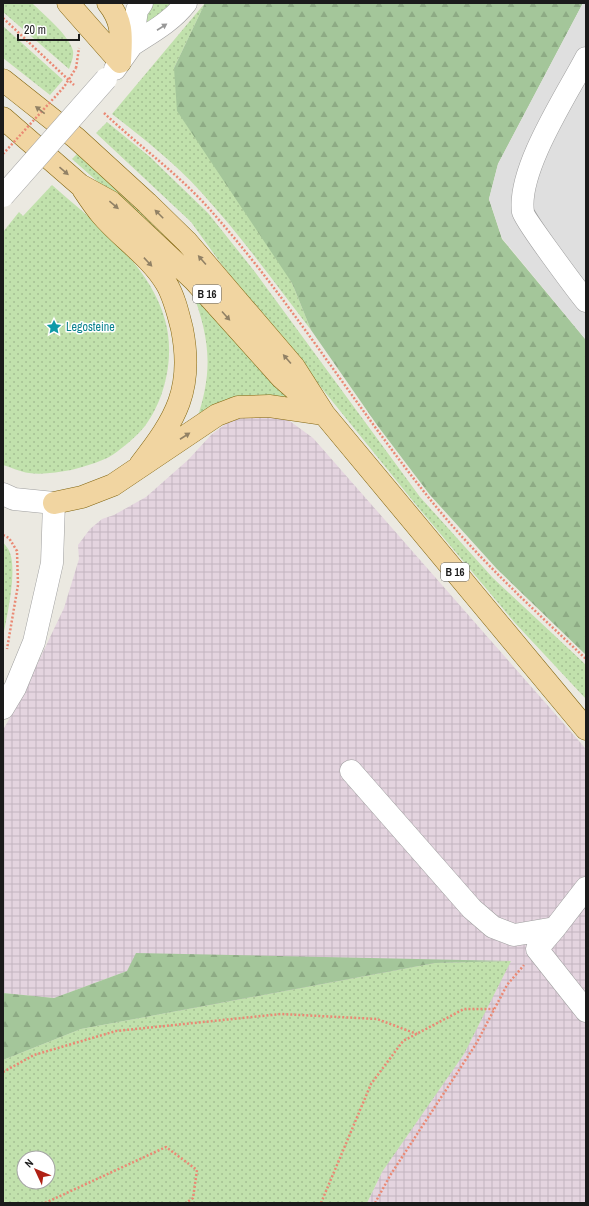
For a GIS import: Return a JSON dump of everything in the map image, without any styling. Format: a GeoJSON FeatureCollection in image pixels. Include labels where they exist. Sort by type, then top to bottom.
{"type":"FeatureCollection","features":[{"type":"Feature","properties":{"kind":"main road"},"geometry":{"type":"LineString","coordinates":[[68,3],[120,62]]}},
{"type":"Feature","properties":{"kind":"main road"},"geometry":{"type":"LineString","coordinates":[[108,3],[120,23],[120,62]]}},
{"type":"Feature","properties":{"kind":"main road","name":"B 16"},"geometry":{"type":"LineString","coordinates":[[3,80],[76,138],[147,202],[187,242],[294,366],[324,414],[586,729]]}},
{"type":"Feature","properties":{"kind":"main road","name":"B 16"},"geometry":{"type":"LineString","coordinates":[[3,118],[80,185],[111,202],[194,280],[281,377],[324,414]]}},
{"type":"Feature","properties":{"kind":"main road"},"geometry":{"type":"LineString","coordinates":[[80,185],[101,214],[166,282],[179,316],[184,342],[186,372],[181,400],[165,433],[140,465]]}},
{"type":"Feature","properties":{"kind":"main road"},"geometry":{"type":"LineString","coordinates":[[54,503],[82,497],[113,485],[140,465],[217,415],[238,407],[269,406],[324,414]]}},
{"type":"Feature","properties":{"kind":"street"},"geometry":{"type":"LineString","coordinates":[[132,45],[137,10],[142,3]]}},
{"type":"Feature","properties":{"kind":"street"},"geometry":{"type":"LineString","coordinates":[[3,196],[106,79],[132,45],[167,24],[177,15],[186,3]]}},
{"type":"Feature","properties":{"kind":"street"},"geometry":{"type":"LineString","coordinates":[[586,58],[535,154],[524,185],[523,213],[586,301]]}},
{"type":"Feature","properties":{"kind":"street"},"geometry":{"type":"LineString","coordinates":[[3,494],[14,499],[54,503],[52,563],[34,642],[14,688],[3,708]]}},
{"type":"Feature","properties":{"kind":"street"},"geometry":{"type":"LineString","coordinates":[[351,771],[472,909],[493,928],[514,935],[555,928]]}},
{"type":"Feature","properties":{"kind":"street"},"geometry":{"type":"LineString","coordinates":[[586,888],[555,928],[536,949],[586,1011]]}},
{"type":"Feature","properties":{"kind":"path"},"geometry":{"type":"LineString","coordinates":[[3,18],[76,87]]}},
{"type":"Feature","properties":{"kind":"path"},"geometry":{"type":"LineString","coordinates":[[3,154],[64,87],[76,68]]}},
{"type":"Feature","properties":{"kind":"path"},"geometry":{"type":"LineString","coordinates":[[98,107],[149,151],[210,210],[262,270],[425,494],[493,572],[586,659]]}},
{"type":"Feature","properties":{"kind":"path"},"geometry":{"type":"LineString","coordinates":[[3,535],[9,538],[17,551],[18,585],[6,655]]}},
{"type":"Feature","properties":{"kind":"path"},"geometry":{"type":"LineString","coordinates":[[376,1203],[391,1174],[476,1044],[507,985],[536,949]]}},
{"type":"Feature","properties":{"kind":"path"},"geometry":{"type":"LineString","coordinates":[[321,1203],[371,1084],[403,1041],[464,1009],[494,1009]]}},
{"type":"Feature","properties":{"kind":"path"},"geometry":{"type":"LineString","coordinates":[[3,1072],[34,1055],[116,1031],[281,1014],[377,1019],[417,1034]]}},
{"type":"Feature","properties":{"kind":"path"},"geometry":{"type":"LineString","coordinates":[[45,1203],[166,1147],[197,1170],[192,1198],[186,1203]]}},
{"type":"Feature","properties":{"kind":"shaded area"},"geometry":{"type":"Polygon","coordinates":[[[583,3],[586,3],[586,340],[502,238],[489,199],[498,164],[583,3]]]}},
{"type":"Feature","properties":{"kind":"shaded area"},"geometry":{"type":"Polygon","coordinates":[[[256,414],[287,419],[313,438],[586,749],[586,1203],[367,1203],[382,1172],[127,971],[54,998],[3,993],[3,730],[21,698],[64,608],[79,559],[78,545],[90,529],[102,519],[114,515],[146,497],[188,460],[211,435],[228,422],[256,414]]]}},
{"type":"Feature","properties":{"kind":"green space"},"geometry":{"type":"Polygon","coordinates":[[[3,3],[32,3],[62,32],[71,45],[73,51],[73,58],[69,69],[3,12],[3,3]]]}},
{"type":"Feature","properties":{"kind":"green space"},"geometry":{"type":"Polygon","coordinates":[[[150,3],[174,3],[148,25],[142,19],[150,3]]]}},
{"type":"Feature","properties":{"kind":"green space"},"geometry":{"type":"Polygon","coordinates":[[[205,3],[174,68],[292,283],[311,330],[244,243],[191,181],[170,161],[112,114],[205,3]]]}},
{"type":"Feature","properties":{"kind":"green space"},"geometry":{"type":"Polygon","coordinates":[[[205,3],[583,3],[498,164],[489,199],[502,239],[586,340],[586,655],[497,569],[430,495],[377,425],[311,330],[292,283],[177,111],[174,68],[205,3]]]}},
{"type":"Feature","properties":{"kind":"green space"},"geometry":{"type":"Polygon","coordinates":[[[3,26],[63,80],[50,95],[3,58],[3,26]]]}},
{"type":"Feature","properties":{"kind":"green space"},"geometry":{"type":"Polygon","coordinates":[[[107,122],[150,157],[208,213],[255,272],[420,497],[493,578],[585,664],[586,699],[515,623],[417,506],[222,265],[191,222],[96,133],[107,122]]]}},
{"type":"Feature","properties":{"kind":"green space"},"geometry":{"type":"Polygon","coordinates":[[[80,151],[133,197],[254,328],[134,214],[72,159],[80,151]]]}},
{"type":"Feature","properties":{"kind":"green space"},"geometry":{"type":"Polygon","coordinates":[[[52,185],[85,213],[118,245],[147,280],[158,300],[165,320],[168,333],[169,361],[163,389],[152,415],[145,426],[129,442],[113,455],[89,465],[61,472],[34,474],[22,472],[3,465],[3,232],[19,212],[23,216],[52,185]]]}},
{"type":"Feature","properties":{"kind":"green space"},"geometry":{"type":"Polygon","coordinates":[[[191,288],[297,403],[196,422],[202,403],[205,386],[207,354],[206,339],[191,288]]]}},
{"type":"Feature","properties":{"kind":"green space"},"geometry":{"type":"Polygon","coordinates":[[[3,542],[10,553],[12,561],[12,582],[3,637],[3,542]]]}},
{"type":"Feature","properties":{"kind":"green space"},"geometry":{"type":"Polygon","coordinates":[[[136,953],[511,961],[435,963],[81,1029],[3,1060],[3,993],[54,998],[127,971],[136,953]]]}},
{"type":"Feature","properties":{"kind":"green space"},"geometry":{"type":"Polygon","coordinates":[[[511,961],[464,1054],[382,1172],[367,1203],[3,1203],[3,1060],[81,1029],[435,963],[511,961]]]}},
{"type":"Feature","properties":{"kind":"place","name":"Legosteine"},"geometry":{"type":"Point","coordinates":[54,327]}}]}
